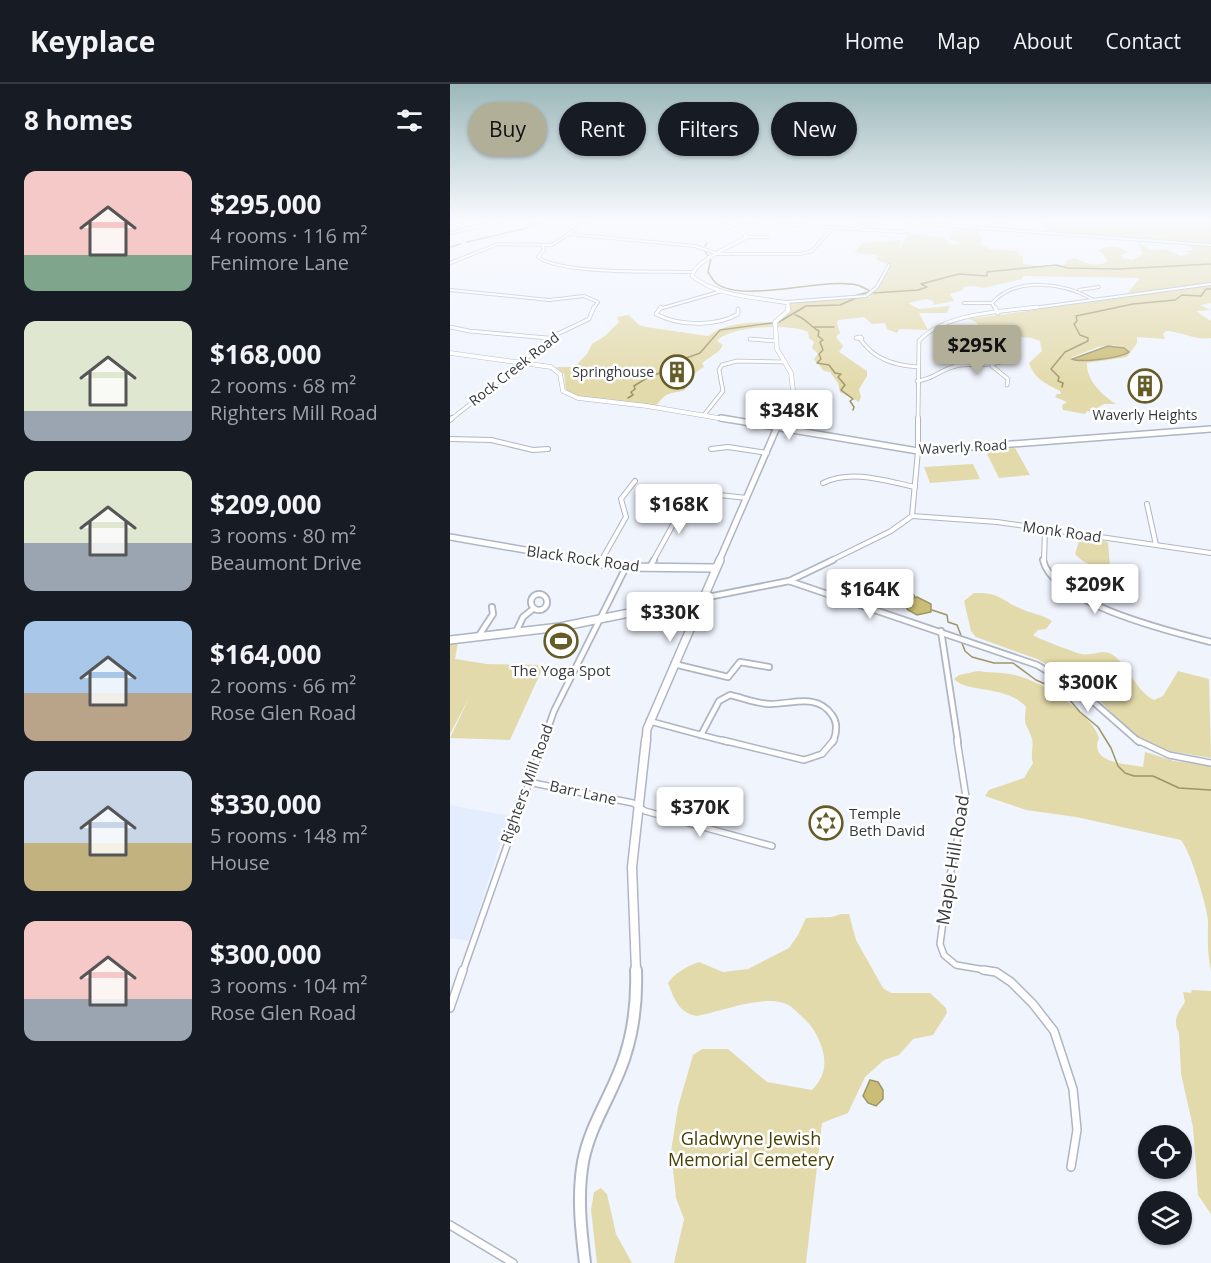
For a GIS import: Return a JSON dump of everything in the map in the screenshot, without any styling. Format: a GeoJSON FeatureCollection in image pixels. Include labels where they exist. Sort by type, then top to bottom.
{"type":"FeatureCollection","features":[{"type":"Feature","properties":{"kind":"main road"},"geometry":{"type":"LineString","coordinates":[[585,1263],[579,1217],[583,1162],[594,1126],[629,1046],[635,1012],[632,867],[644,744],[649,722],[793,390],[792,375],[777,349],[775,322],[789,310],[786,302],[722,291],[698,282],[692,276]]}},
{"type":"Feature","properties":{"kind":"main road","name":"Waverly Road"},"geometry":{"type":"LineString","coordinates":[[450,353],[548,366],[557,370],[561,376],[563,391],[574,397],[704,415],[918,451],[1211,429]]}},
{"type":"Feature","properties":{"kind":"main road","name":"Black Rock Road"},"geometry":{"type":"LineString","coordinates":[[450,537],[599,564],[649,568],[716,568]]}},
{"type":"Feature","properties":{"kind":"main road"},"geometry":{"type":"LineString","coordinates":[[450,640],[601,619],[703,598]]}},
{"type":"Feature","properties":{"kind":"street"},"geometry":{"type":"LineString","coordinates":[[786,302],[866,297],[877,287],[883,276]]}},
{"type":"Feature","properties":{"kind":"street"},"geometry":{"type":"LineString","coordinates":[[703,598],[789,581],[891,531],[912,516],[918,451],[919,341],[930,329],[943,323],[998,313],[1211,284]]}},
{"type":"Feature","properties":{"kind":"street"},"geometry":{"type":"LineString","coordinates":[[964,303],[992,303],[1000,294],[1056,285],[1079,291],[1093,300]]}},
{"type":"Feature","properties":{"kind":"street"},"geometry":{"type":"LineString","coordinates":[[1079,291],[1099,287]]}},
{"type":"Feature","properties":{"kind":"street","name":"Rock Creek Road"},"geometry":{"type":"LineString","coordinates":[[450,290],[544,300],[580,296],[597,300],[590,319],[549,338],[533,354],[518,362],[497,383],[450,420]]}},
{"type":"Feature","properties":{"kind":"street"},"geometry":{"type":"LineString","coordinates":[[722,291],[663,306],[656,314],[667,319],[706,322],[733,318],[737,315],[738,309]]}},
{"type":"Feature","properties":{"kind":"street"},"geometry":{"type":"LineString","coordinates":[[992,303],[998,313]]}},
{"type":"Feature","properties":{"kind":"street"},"geometry":{"type":"LineString","coordinates":[[450,327],[469,331],[549,338]]}},
{"type":"Feature","properties":{"kind":"street"},"geometry":{"type":"LineString","coordinates":[[750,339],[777,341]]}},
{"type":"Feature","properties":{"kind":"street"},"geometry":{"type":"LineString","coordinates":[[860,339],[873,354],[886,361],[918,366]]}},
{"type":"Feature","properties":{"kind":"street"},"geometry":{"type":"LineString","coordinates":[[954,345],[952,358],[956,366]]}},
{"type":"Feature","properties":{"kind":"street"},"geometry":{"type":"LineString","coordinates":[[917,381],[933,379],[956,366],[992,365],[1011,357],[1013,345]]}},
{"type":"Feature","properties":{"kind":"street"},"geometry":{"type":"LineString","coordinates":[[704,415],[723,391],[719,370],[722,365],[739,360],[763,363],[783,362]]}},
{"type":"Feature","properties":{"kind":"street"},"geometry":{"type":"LineString","coordinates":[[992,365],[1008,379],[1007,385]]}},
{"type":"Feature","properties":{"kind":"street"},"geometry":{"type":"LineString","coordinates":[[450,439],[494,440],[533,450],[548,449]]}},
{"type":"Feature","properties":{"kind":"street"},"geometry":{"type":"LineString","coordinates":[[711,449],[728,447],[767,453]]}},
{"type":"Feature","properties":{"kind":"street"},"geometry":{"type":"LineString","coordinates":[[823,483],[833,477],[844,476],[915,487]]}},
{"type":"Feature","properties":{"kind":"street"},"geometry":{"type":"LineString","coordinates":[[599,564],[626,517],[621,499],[635,482]]}},
{"type":"Feature","properties":{"kind":"street"},"geometry":{"type":"LineString","coordinates":[[649,568],[691,492],[747,498]]}},
{"type":"Feature","properties":{"kind":"street"},"geometry":{"type":"LineString","coordinates":[[1147,504],[1156,545]]}},
{"type":"Feature","properties":{"kind":"street","name":"Monk Road"},"geometry":{"type":"LineString","coordinates":[[912,516],[997,522],[1211,553]]}},
{"type":"Feature","properties":{"kind":"street"},"geometry":{"type":"LineString","coordinates":[[1045,530],[1044,565],[1057,583],[1124,615],[1211,642]]}},
{"type":"Feature","properties":{"kind":"street","name":"Righters Mill Road"},"geometry":{"type":"LineString","coordinates":[[450,1008],[554,711],[626,567]]}},
{"type":"Feature","properties":{"kind":"street"},"geometry":{"type":"LineString","coordinates":[[789,581],[1018,657],[1058,676],[1081,691],[1126,733],[1152,749],[1211,763]]}},
{"type":"Feature","properties":{"kind":"street"},"geometry":{"type":"LineString","coordinates":[[516,632],[523,618],[533,609],[545,607],[548,597],[540,594],[532,597],[530,606],[533,609]]}},
{"type":"Feature","properties":{"kind":"street"},"geometry":{"type":"LineString","coordinates":[[478,637],[493,614],[492,607]]}},
{"type":"Feature","properties":{"kind":"street","name":"Maple Hill Road"},"geometry":{"type":"LineString","coordinates":[[940,631],[966,799],[948,885],[940,944],[944,955],[956,965],[996,972],[1011,982],[1033,1004],[1054,1031],[1072,1089],[1077,1130],[1071,1167]]}},
{"type":"Feature","properties":{"kind":"street"},"geometry":{"type":"LineString","coordinates":[[674,664],[728,677],[740,662],[769,667]]}},
{"type":"Feature","properties":{"kind":"street"},"geometry":{"type":"LineString","coordinates":[[649,722],[701,735],[804,760],[817,758],[827,752],[835,740],[837,730],[831,713],[815,702],[802,700],[770,704],[730,695],[724,696],[719,701],[701,735]]}},
{"type":"Feature","properties":{"kind":"street","name":"Barr Lane"},"geometry":{"type":"LineString","coordinates":[[528,782],[633,803],[645,811],[772,846]]}},
{"type":"Feature","properties":{"kind":"street"},"geometry":{"type":"LineString","coordinates":[[450,1225],[513,1263]]}},
{"type":"Feature","properties":{"kind":"shaded area"},"geometry":{"type":"Polygon","coordinates":[[[1108,346],[1124,348],[1129,352],[1101,359],[1072,359],[1108,346]]]}},
{"type":"Feature","properties":{"kind":"shaded area"},"geometry":{"type":"Polygon","coordinates":[[[917,597],[931,604],[931,612],[917,615],[908,610],[904,604],[905,600],[917,597]]]}},
{"type":"Feature","properties":{"kind":"shaded area"},"geometry":{"type":"Polygon","coordinates":[[[450,805],[509,816],[469,941],[450,938],[450,805]]]}},
{"type":"Feature","properties":{"kind":"shaded area"},"geometry":{"type":"Polygon","coordinates":[[[870,1080],[878,1082],[883,1090],[883,1099],[876,1106],[868,1103],[863,1096],[870,1080]]]}},
{"type":"Feature","properties":{"kind":"green space"},"geometry":{"type":"Polygon","coordinates":[[[884,276],[1023,276],[1022,279],[983,288],[963,287],[963,290],[950,294],[954,301],[933,305],[934,301],[926,299],[908,303],[919,309],[950,306],[947,313],[919,313],[928,330],[899,329],[897,333],[887,329],[885,323],[872,324],[864,317],[838,320],[840,333],[836,337],[843,346],[839,352],[867,371],[867,376],[859,389],[861,397],[859,402],[840,392],[838,383],[830,372],[824,371],[814,359],[818,354],[812,348],[814,342],[809,338],[808,332],[800,329],[775,327],[747,329],[724,336],[717,341],[723,345],[719,351],[702,363],[704,367],[697,371],[687,383],[685,390],[666,395],[656,406],[573,396],[566,391],[564,374],[556,367],[574,367],[587,354],[592,344],[605,336],[619,322],[617,317],[629,315],[639,325],[646,327],[708,336],[732,325],[777,323],[790,309],[789,302],[871,297],[869,296],[878,289],[884,276]]]}},
{"type":"Feature","properties":{"kind":"green space"},"geometry":{"type":"Polygon","coordinates":[[[1024,276],[1211,276],[1211,303],[1200,305],[1211,310],[1196,311],[1211,321],[1211,338],[1205,339],[1166,331],[1163,334],[1165,339],[1137,337],[1137,343],[1127,357],[1087,363],[1092,381],[1105,396],[1116,404],[1104,404],[1099,407],[1102,412],[1087,411],[1085,414],[1063,410],[1062,405],[1067,402],[1055,397],[1061,394],[1060,391],[1042,381],[1029,363],[1042,351],[1040,341],[1032,338],[982,334],[976,322],[969,319],[1127,297],[1126,295],[1140,278],[1024,276]],[[1114,345],[1098,347],[1070,358],[1077,361],[1127,354],[1124,348],[1114,345]]]}},
{"type":"Feature","properties":{"kind":"green space"},"geometry":{"type":"Polygon","coordinates":[[[1015,448],[1030,475],[999,478],[985,450],[1015,448]]]}},
{"type":"Feature","properties":{"kind":"green space"},"geometry":{"type":"Polygon","coordinates":[[[973,464],[980,479],[930,483],[924,467],[973,464]]]}},
{"type":"Feature","properties":{"kind":"green space"},"geometry":{"type":"Polygon","coordinates":[[[1080,538],[1108,542],[1110,567],[1095,566],[1078,557],[1075,554],[1080,538]]]}},
{"type":"Feature","properties":{"kind":"green space"},"geometry":{"type":"Polygon","coordinates":[[[974,593],[991,594],[1052,621],[1046,629],[1038,630],[1033,635],[1041,639],[1081,654],[1106,652],[1115,656],[1141,690],[1154,700],[1163,696],[1178,671],[1209,679],[1211,758],[1164,750],[1141,739],[1124,727],[1095,695],[1051,667],[1037,659],[976,637],[971,631],[964,601],[974,593]]]}},
{"type":"Feature","properties":{"kind":"green space"},"geometry":{"type":"Polygon","coordinates":[[[458,642],[455,659],[487,664],[544,665],[510,740],[450,738],[470,696],[450,734],[450,643],[458,642]]]}},
{"type":"Feature","properties":{"kind":"green space"},"geometry":{"type":"Polygon","coordinates":[[[978,671],[1006,673],[1021,677],[1062,697],[1086,717],[1094,728],[1099,738],[1097,747],[1099,753],[1104,758],[1143,767],[1145,752],[1174,761],[1211,765],[1211,971],[1207,913],[1193,866],[1181,840],[1076,817],[1026,810],[985,796],[989,790],[1024,778],[1033,763],[1032,742],[1025,722],[1026,707],[1018,700],[1009,695],[967,686],[954,679],[959,675],[978,671]]]}},
{"type":"Feature","properties":{"kind":"green space","name":"Gladwyne Jewish Memorial Cemetery"},"geometry":{"type":"Polygon","coordinates":[[[849,914],[856,940],[883,988],[891,993],[930,993],[946,1008],[947,1013],[933,1035],[913,1039],[899,1055],[884,1060],[865,1077],[848,1113],[822,1123],[806,1263],[674,1263],[684,1219],[676,1198],[671,1151],[678,1107],[693,1055],[702,1049],[728,1049],[767,1082],[812,1090],[822,1076],[824,1060],[822,1048],[813,1029],[788,1005],[779,1002],[756,1002],[697,1016],[681,1008],[668,983],[682,970],[699,962],[723,972],[748,969],[789,948],[806,918],[832,917],[849,914]]]}},
{"type":"Feature","properties":{"kind":"green space"},"geometry":{"type":"Polygon","coordinates":[[[1192,990],[1211,991],[1211,1214],[1198,1195],[1193,1127],[1181,1074],[1179,1033],[1176,1024],[1178,1013],[1185,1002],[1183,992],[1191,993],[1192,990]]]}},
{"type":"Feature","properties":{"kind":"green space"},"geometry":{"type":"Polygon","coordinates":[[[601,1188],[607,1194],[616,1234],[632,1263],[597,1263],[591,1210],[594,1192],[601,1188]]]}},
{"type":"Feature","properties":{"kind":"waterway"},"geometry":{"type":"LineString","coordinates":[[711,276],[715,282],[728,289],[744,291],[842,283],[857,285],[870,291]]}},
{"type":"Feature","properties":{"kind":"waterway"},"geometry":{"type":"LineString","coordinates":[[873,293],[918,290],[927,287],[921,284],[951,276]]}},
{"type":"Feature","properties":{"kind":"waterway"},"geometry":{"type":"LineString","coordinates":[[1062,387],[1063,383],[1058,381],[1059,377],[1051,369],[1065,352],[1088,341],[1088,338],[1080,335],[1074,324],[1077,321],[1076,316],[1133,304],[1175,300],[1182,295],[1201,296],[1206,289],[1211,289]]}},
{"type":"Feature","properties":{"kind":"waterway"},"geometry":{"type":"LineString","coordinates":[[857,295],[869,292]]}},
{"type":"Feature","properties":{"kind":"waterway"},"geometry":{"type":"LineString","coordinates":[[779,322],[806,306],[840,305],[856,298]]}},
{"type":"Feature","properties":{"kind":"waterway"},"geometry":{"type":"LineString","coordinates":[[795,315],[819,331],[818,336],[823,340],[820,342],[823,350],[819,354],[821,359],[817,363],[829,365],[835,373],[841,374],[838,377],[845,385],[841,390],[853,399],[850,401],[854,407],[853,410]]}},
{"type":"Feature","properties":{"kind":"waterway"},"geometry":{"type":"LineString","coordinates":[[628,398],[633,395],[631,392],[635,389],[634,386],[650,376],[678,368],[677,364],[681,360],[700,353],[720,330],[772,323]]}},
{"type":"Feature","properties":{"kind":"waterway"},"geometry":{"type":"LineString","coordinates":[[814,327],[834,327]]}},
{"type":"Feature","properties":{"kind":"waterway"},"geometry":{"type":"LineString","coordinates":[[907,586],[915,597]]}},
{"type":"Feature","properties":{"kind":"waterway"},"geometry":{"type":"LineString","coordinates":[[932,610],[947,615],[948,622],[957,625],[962,638]]}},
{"type":"Feature","properties":{"kind":"waterway"},"geometry":{"type":"LineString","coordinates":[[962,643],[965,651],[972,657],[994,663],[1013,663],[1036,680],[1063,692],[1080,712],[1098,727],[1111,748],[1118,766],[1125,773],[1134,776],[1153,776],[1179,788],[1211,790]]}},
{"type":"Feature","properties":{"kind":"place","name":"Springhouse"},"geometry":{"type":"Point","coordinates":[677,372]}},
{"type":"Feature","properties":{"kind":"place","name":"Waverly Heights"},"geometry":{"type":"Point","coordinates":[1145,386]}},
{"type":"Feature","properties":{"kind":"place","name":"The Yoga Spot"},"geometry":{"type":"Point","coordinates":[561,641]}},
{"type":"Feature","properties":{"kind":"place","name":"Temple Beth David"},"geometry":{"type":"Point","coordinates":[826,823]}}]}
